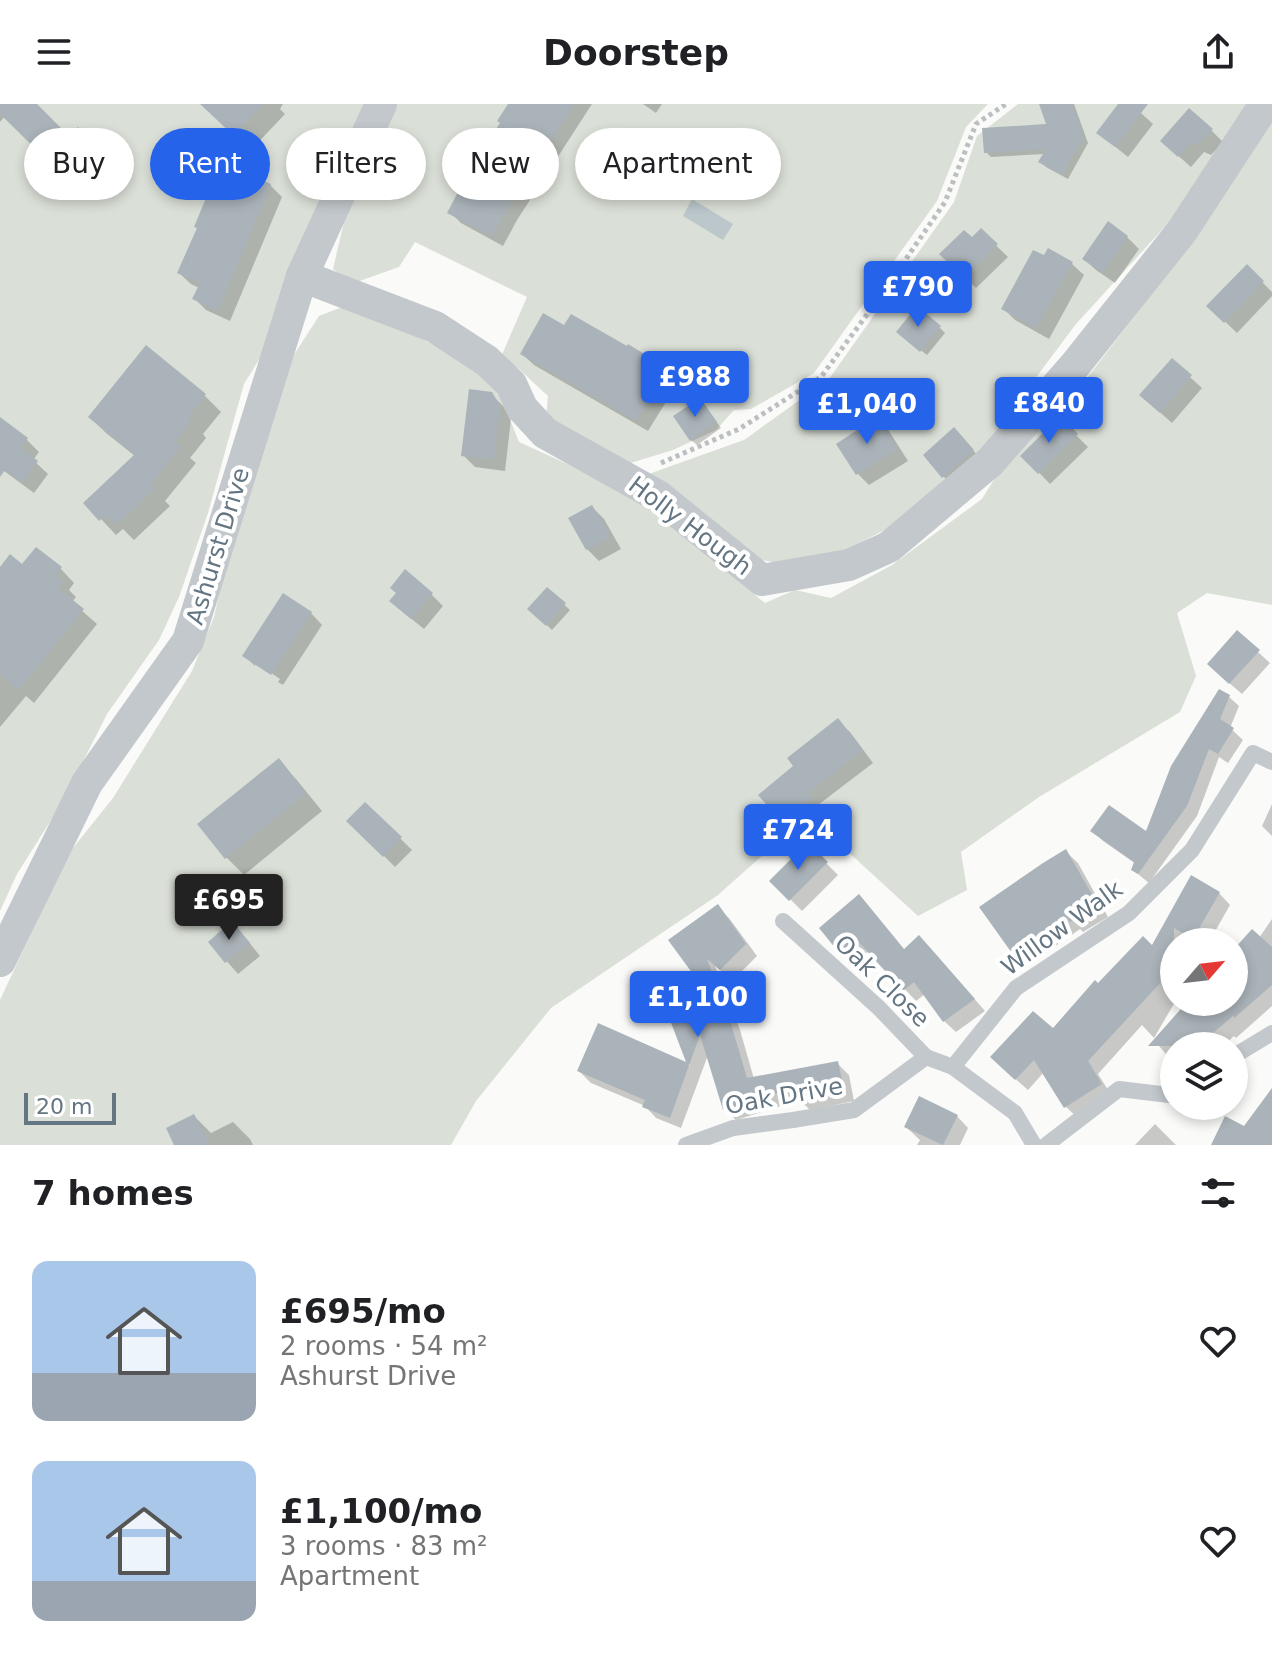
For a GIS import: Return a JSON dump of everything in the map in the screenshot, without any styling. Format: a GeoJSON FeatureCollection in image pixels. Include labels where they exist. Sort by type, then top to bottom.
{"type":"FeatureCollection","features":[{"type":"Feature","properties":{"kind":"street","name":"Ashurst Drive"},"geometry":{"type":"LineString","coordinates":[[0,961],[87,783],[188,641],[302,276],[381,104]]}},
{"type":"Feature","properties":{"kind":"street","name":"Holly Hough"},"geometry":{"type":"LineString","coordinates":[[302,276],[435,327],[487,361],[511,384],[522,408],[545,433],[658,496],[762,580],[849,565],[889,547],[990,462],[1076,364],[1182,231],[1265,104]]}},
{"type":"Feature","properties":{"kind":"lane","name":"Willow Walk"},"geometry":{"type":"LineString","coordinates":[[953,1067],[1016,988],[1129,913],[1192,850],[1253,753],[1272,762]]}},
{"type":"Feature","properties":{"kind":"lane","name":"Oak Close"},"geometry":{"type":"LineString","coordinates":[[783,921],[879,1008],[926,1057],[953,1067]]}},
{"type":"Feature","properties":{"kind":"lane"},"geometry":{"type":"LineString","coordinates":[[1248,1048],[1272,1033]]}},
{"type":"Feature","properties":{"kind":"lane","name":"Oak Drive"},"geometry":{"type":"LineString","coordinates":[[686,1145],[733,1128],[854,1110],[926,1057]]}},
{"type":"Feature","properties":{"kind":"lane"},"geometry":{"type":"LineString","coordinates":[[953,1067],[1015,1113],[1034,1145]]}},
{"type":"Feature","properties":{"kind":"lane"},"geometry":{"type":"LineString","coordinates":[[1046,1145],[1119,1089],[1160,1094]]}},
{"type":"Feature","properties":{"kind":"path"},"geometry":{"type":"LineString","coordinates":[[617,473],[662,463],[739,429],[821,377],[945,202],[976,124],[1006,104]]}},
{"type":"Feature","properties":{"kind":"shaded area"},"geometry":{"type":"Polygon","coordinates":[[[0,104],[988,104],[966,127],[937,201],[814,373],[751,409],[734,410],[716,430],[673,450],[624,465],[546,418],[548,396],[501,357],[527,297],[415,242],[399,267],[351,284],[333,269],[344,222],[244,384],[208,513],[179,597],[159,640],[107,714],[63,801],[17,874],[0,911],[0,104]]]}},
{"type":"Feature","properties":{"kind":"shaded area"},"geometry":{"type":"Polygon","coordinates":[[[1018,104],[1252,104],[1171,220],[1076,324],[1013,408],[983,455],[896,524],[844,551],[784,564],[751,558],[643,476],[744,440],[829,379],[954,202],[977,136],[1018,104]]]}},
{"type":"Feature","properties":{"kind":"shaded area"},"geometry":{"type":"Polygon","coordinates":[[[1272,111],[1272,605],[1207,593],[1177,613],[1196,676],[1180,712],[1039,797],[961,852],[967,890],[918,916],[808,815],[718,895],[551,1008],[476,1101],[451,1145],[0,1145],[0,1000],[69,853],[113,798],[192,671],[214,617],[231,542],[290,361],[319,316],[342,307],[386,321],[458,357],[494,380],[519,442],[629,492],[765,603],[795,590],[831,598],[892,565],[982,499],[1003,465],[1071,399],[1179,258],[1272,111]]]}},
{"type":"Feature","properties":{"kind":"shaded area"},"geometry":{"type":"Polygon","coordinates":[[[694,200],[733,224],[723,240],[683,216],[694,200]]]}},
{"type":"Feature","properties":{"kind":"building"},"geometry":{"type":"Polygon","coordinates":[[[0,104],[37,104],[61,128],[24,128],[24,138],[0,114],[0,104]]]}},
{"type":"Feature","properties":{"kind":"building"},"geometry":{"type":"Polygon","coordinates":[[[200,104],[263,104],[240,128],[226,128],[200,104]]]}},
{"type":"Feature","properties":{"kind":"building"},"geometry":{"type":"Polygon","coordinates":[[[508,104],[574,104],[559,128],[497,128],[500,123],[497,121],[508,104]]]}},
{"type":"Feature","properties":{"kind":"building"},"geometry":{"type":"Polygon","coordinates":[[[1039,104],[1072,104],[1084,137],[1062,175],[1038,162],[1046,149],[984,153],[982,128],[1046,124],[1039,104]]]}},
{"type":"Feature","properties":{"kind":"building"},"geometry":{"type":"Polygon","coordinates":[[[1118,104],[1148,104],[1115,147],[1096,133],[1118,104]]]}},
{"type":"Feature","properties":{"kind":"building"},"geometry":{"type":"Polygon","coordinates":[[[1189,108],[1213,129],[1198,145],[1192,142],[1178,157],[1160,141],[1189,108]]]}},
{"type":"Feature","properties":{"kind":"building"},"geometry":{"type":"Polygon","coordinates":[[[205,200],[264,200],[218,311],[192,299],[200,283],[177,273],[197,228],[194,227],[205,200]]]}},
{"type":"Feature","properties":{"kind":"building"},"geometry":{"type":"Polygon","coordinates":[[[454,200],[513,200],[492,236],[447,213],[454,200]]]}},
{"type":"Feature","properties":{"kind":"building"},"geometry":{"type":"Polygon","coordinates":[[[1108,221],[1128,236],[1103,273],[1082,259],[1108,221]]]}},
{"type":"Feature","properties":{"kind":"building"},"geometry":{"type":"Polygon","coordinates":[[[981,228],[998,244],[964,278],[939,254],[964,230],[972,237],[981,228]]]}},
{"type":"Feature","properties":{"kind":"building"},"geometry":{"type":"Polygon","coordinates":[[[1048,248],[1073,262],[1036,328],[1001,309],[1033,250],[1044,255],[1048,248]]]}},
{"type":"Feature","properties":{"kind":"building"},"geometry":{"type":"Polygon","coordinates":[[[1247,264],[1264,281],[1224,323],[1206,306],[1247,264]]]}},
{"type":"Feature","properties":{"kind":"building"},"geometry":{"type":"Polygon","coordinates":[[[917,306],[941,326],[920,352],[896,332],[917,306]]]}},
{"type":"Feature","properties":{"kind":"building"},"geometry":{"type":"Polygon","coordinates":[[[543,313],[564,325],[571,314],[659,363],[650,378],[659,383],[636,421],[520,354],[543,313]]]}},
{"type":"Feature","properties":{"kind":"building"},"geometry":{"type":"Polygon","coordinates":[[[146,345],[206,394],[188,417],[192,420],[175,441],[181,446],[151,484],[155,488],[116,525],[106,515],[99,521],[83,503],[134,455],[88,417],[146,345]]]}},
{"type":"Feature","properties":{"kind":"building"},"geometry":{"type":"Polygon","coordinates":[[[1172,358],[1192,375],[1160,413],[1139,395],[1172,358]]]}},
{"type":"Feature","properties":{"kind":"building"},"geometry":{"type":"Polygon","coordinates":[[[469,389],[492,392],[500,406],[494,460],[461,456],[469,389]]]}},
{"type":"Feature","properties":{"kind":"building"},"geometry":{"type":"Polygon","coordinates":[[[700,398],[717,422],[690,441],[673,416],[700,398]]]}},
{"type":"Feature","properties":{"kind":"building"},"geometry":{"type":"Polygon","coordinates":[[[1060,416],[1078,434],[1038,474],[1020,456],[1060,416]]]}},
{"type":"Feature","properties":{"kind":"building"},"geometry":{"type":"Polygon","coordinates":[[[0,417],[28,438],[21,448],[38,461],[22,483],[5,470],[0,477],[0,417]]]}},
{"type":"Feature","properties":{"kind":"building"},"geometry":{"type":"Polygon","coordinates":[[[877,417],[898,449],[856,475],[836,444],[877,417]]]}},
{"type":"Feature","properties":{"kind":"building"},"geometry":{"type":"Polygon","coordinates":[[[954,427],[974,450],[942,478],[923,455],[954,427]]]}},
{"type":"Feature","properties":{"kind":"building"},"geometry":{"type":"Polygon","coordinates":[[[592,505],[611,537],[586,550],[568,518],[592,505]]]}},
{"type":"Feature","properties":{"kind":"building"},"geometry":{"type":"Polygon","coordinates":[[[36,547],[62,567],[56,575],[63,582],[58,588],[84,609],[19,690],[0,674],[0,567],[10,554],[22,564],[36,547]]]}},
{"type":"Feature","properties":{"kind":"building"},"geometry":{"type":"Polygon","coordinates":[[[405,569],[433,593],[411,619],[389,601],[396,593],[390,588],[405,569]]]}},
{"type":"Feature","properties":{"kind":"building"},"geometry":{"type":"Polygon","coordinates":[[[547,587],[566,603],[546,626],[527,609],[547,587]]]}},
{"type":"Feature","properties":{"kind":"building"},"geometry":{"type":"Polygon","coordinates":[[[283,593],[312,612],[271,675],[242,656],[283,593]]]}},
{"type":"Feature","properties":{"kind":"building"},"geometry":{"type":"Polygon","coordinates":[[[1237,630],[1260,650],[1229,684],[1207,664],[1237,630]]]}},
{"type":"Feature","properties":{"kind":"building"},"geometry":{"type":"Polygon","coordinates":[[[1219,689],[1230,695],[1220,719],[1234,728],[1218,754],[1209,749],[1187,806],[1138,874],[1131,870],[1134,862],[1090,831],[1109,805],[1146,831],[1171,766],[1219,689]]]}},
{"type":"Feature","properties":{"kind":"building"},"geometry":{"type":"Polygon","coordinates":[[[838,718],[863,750],[808,793],[813,799],[784,824],[758,795],[793,766],[787,758],[838,718]]]}},
{"type":"Feature","properties":{"kind":"building"},"geometry":{"type":"Polygon","coordinates":[[[279,758],[306,793],[225,859],[197,824],[279,758]]]}},
{"type":"Feature","properties":{"kind":"building"},"geometry":{"type":"Polygon","coordinates":[[[365,802],[402,837],[383,857],[346,821],[365,802]]]}},
{"type":"Feature","properties":{"kind":"building"},"geometry":{"type":"Polygon","coordinates":[[[808,842],[828,862],[789,901],[769,881],[808,842]]]}},
{"type":"Feature","properties":{"kind":"building"},"geometry":{"type":"Polygon","coordinates":[[[1066,849],[1098,905],[1070,922],[1067,918],[1014,956],[979,907],[1066,849]]]}},
{"type":"Feature","properties":{"kind":"building"},"geometry":{"type":"Polygon","coordinates":[[[1191,875],[1220,892],[1199,928],[1161,928],[1191,875]]]}},
{"type":"Feature","properties":{"kind":"building"},"geometry":{"type":"Polygon","coordinates":[[[859,894],[904,949],[919,935],[975,999],[943,1022],[914,982],[903,991],[857,940],[840,954],[819,928],[859,894]]]}},
{"type":"Feature","properties":{"kind":"building"},"geometry":{"type":"Polygon","coordinates":[[[718,904],[746,944],[720,970],[707,959],[747,1078],[838,1061],[844,1090],[796,1099],[794,1088],[723,1110],[700,1035],[670,1118],[642,1107],[645,1100],[577,1071],[598,1023],[686,1062],[670,1020],[715,1004],[668,940],[718,904]]]}},
{"type":"Feature","properties":{"kind":"building"},"geometry":{"type":"Polygon","coordinates":[[[232,921],[250,943],[225,963],[208,942],[232,921]]]}},
{"type":"Feature","properties":{"kind":"building"},"geometry":{"type":"Polygon","coordinates":[[[1252,929],[1272,947],[1272,985],[1248,1006],[1248,933],[1252,929]]]}},
{"type":"Feature","properties":{"kind":"building"},"geometry":{"type":"Polygon","coordinates":[[[1160,931],[1160,983],[1088,1061],[1102,1084],[1064,1108],[1034,1060],[1015,1080],[990,1057],[1033,1011],[1053,1028],[1095,980],[1098,983],[1143,936],[1152,945],[1160,931]]]}},
{"type":"Feature","properties":{"kind":"building"},"geometry":{"type":"Polygon","coordinates":[[[1175,1016],[1233,1016],[1214,1032],[1160,1032],[1175,1016]]]}},
{"type":"Feature","properties":{"kind":"building"},"geometry":{"type":"Polygon","coordinates":[[[1160,1032],[1160,1046],[1148,1046],[1160,1032]]]}},
{"type":"Feature","properties":{"kind":"building"},"geometry":{"type":"Polygon","coordinates":[[[1272,1088],[1272,1145],[1211,1145],[1223,1120],[1233,1120],[1244,1126],[1272,1088]]]}},
{"type":"Feature","properties":{"kind":"building"},"geometry":{"type":"Polygon","coordinates":[[[919,1096],[958,1115],[943,1145],[904,1127],[919,1096]]]}},
{"type":"Feature","properties":{"kind":"building"},"geometry":{"type":"Polygon","coordinates":[[[194,1114],[210,1145],[174,1145],[166,1128],[194,1114]]]}}]}
